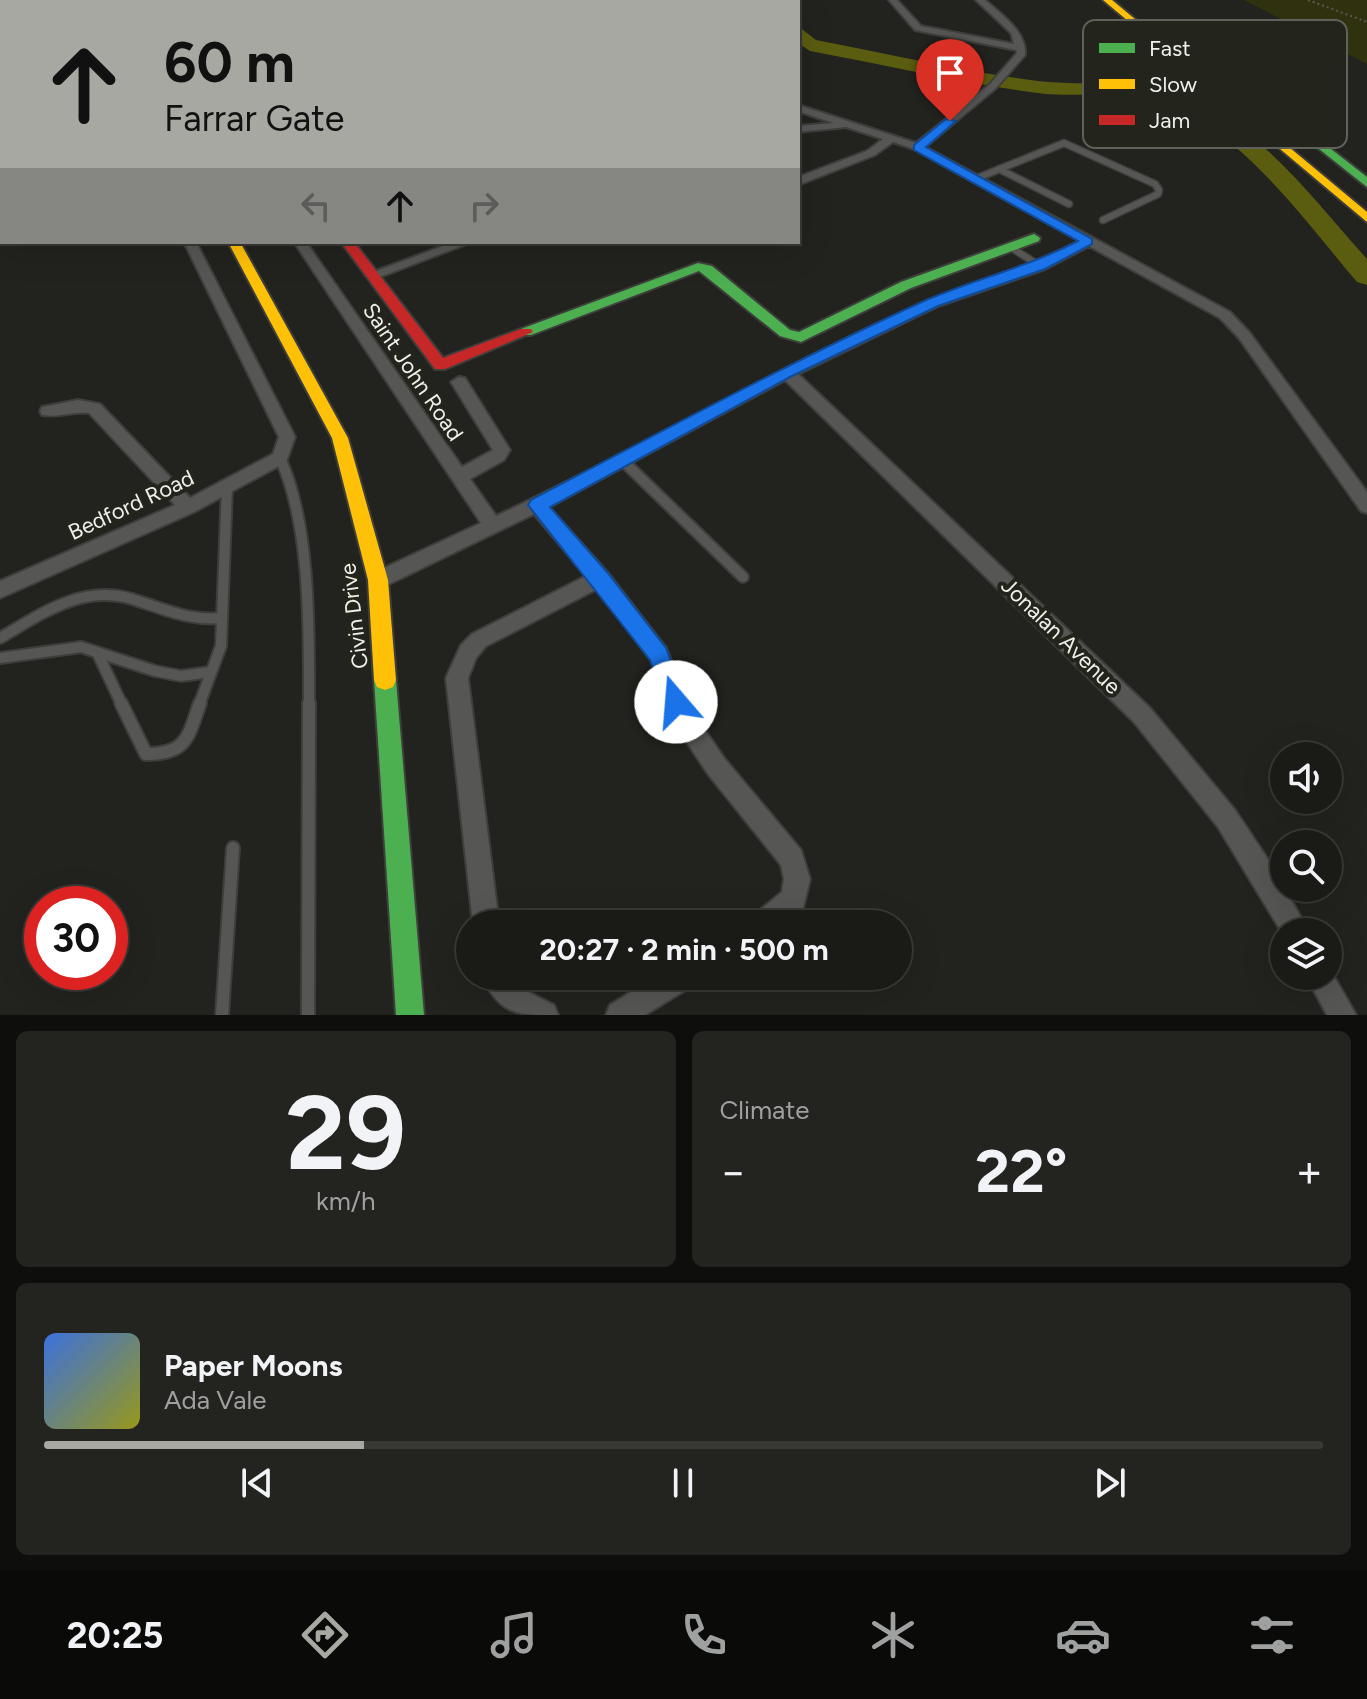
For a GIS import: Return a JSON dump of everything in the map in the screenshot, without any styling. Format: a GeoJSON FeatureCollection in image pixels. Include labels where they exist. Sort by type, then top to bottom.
{"type":"FeatureCollection","features":[{"type":"Feature","properties":{"kind":"main road"},"geometry":{"type":"LineString","coordinates":[[1107,0],[1131,20]]}},
{"type":"Feature","properties":{"kind":"main road"},"geometry":{"type":"LineString","coordinates":[[1133,0],[1159,20]]}},
{"type":"Feature","properties":{"kind":"main road"},"geometry":{"type":"LineString","coordinates":[[1284,148],[1367,218]]}},
{"type":"Feature","properties":{"kind":"main road"},"geometry":{"type":"LineString","coordinates":[[1323,148],[1367,183]]}},
{"type":"Feature","properties":{"kind":"main road"},"geometry":{"type":"LineString","coordinates":[[349,244],[440,365],[695,267],[707,269],[785,333],[798,338],[906,285],[1034,238]]}},
{"type":"Feature","properties":{"kind":"main road","name":"Civin Drive"},"geometry":{"type":"LineString","coordinates":[[235,244],[340,438],[378,580],[410,1015]]}},
{"type":"Feature","properties":{"kind":"street"},"geometry":{"type":"LineString","coordinates":[[893,0],[918,28],[1022,48]]}},
{"type":"Feature","properties":{"kind":"street"},"geometry":{"type":"LineString","coordinates":[[918,147],[993,86],[1019,60],[1022,48],[1015,32],[980,0]]}},
{"type":"Feature","properties":{"kind":"street"},"geometry":{"type":"LineString","coordinates":[[800,109],[918,147],[1211,307],[1233,323],[1367,506]]}},
{"type":"Feature","properties":{"kind":"street"},"geometry":{"type":"LineString","coordinates":[[800,129],[849,124]]}},
{"type":"Feature","properties":{"kind":"street"},"geometry":{"type":"LineString","coordinates":[[800,180],[871,153],[892,138]]}},
{"type":"Feature","properties":{"kind":"street"},"geometry":{"type":"LineString","coordinates":[[378,580],[537,505],[787,373],[933,303],[1040,266],[1087,242]]}},
{"type":"Feature","properties":{"kind":"street"},"geometry":{"type":"LineString","coordinates":[[191,244],[287,437],[280,458]]}},
{"type":"Feature","properties":{"kind":"street","name":"Saint John Road"},"geometry":{"type":"LineString","coordinates":[[301,244],[492,525]]}},
{"type":"Feature","properties":{"kind":"street"},"geometry":{"type":"LineString","coordinates":[[372,275],[460,244]]}},
{"type":"Feature","properties":{"kind":"street","name":"Jonalan Avenue"},"geometry":{"type":"LineString","coordinates":[[787,373],[1142,715],[1195,774],[1238,831],[1288,918]]}},
{"type":"Feature","properties":{"kind":"street"},"geometry":{"type":"LineString","coordinates":[[458,477],[498,456],[502,450],[459,382]]}},
{"type":"Feature","properties":{"kind":"street"},"geometry":{"type":"LineString","coordinates":[[48,411],[78,406],[94,408],[188,507]]}},
{"type":"Feature","properties":{"kind":"street","name":"Bedford Road"},"geometry":{"type":"LineString","coordinates":[[0,590],[188,507],[280,458]]}},
{"type":"Feature","properties":{"kind":"street"},"geometry":{"type":"LineString","coordinates":[[537,505],[567,537],[659,655],[676,702],[692,732],[792,859],[797,879],[794,899],[780,910]]}},
{"type":"Feature","properties":{"kind":"street"},"geometry":{"type":"LineString","coordinates":[[484,910],[457,678],[462,664],[479,640],[600,578]]}},
{"type":"Feature","properties":{"kind":"street"},"geometry":{"type":"LineString","coordinates":[[505,990],[510,998],[544,1015]]}},
{"type":"Feature","properties":{"kind":"street"},"geometry":{"type":"LineString","coordinates":[[620,1015],[660,990]]}},
{"type":"Feature","properties":{"kind":"street"},"geometry":{"type":"LineString","coordinates":[[1328,990],[1342,1015]]}},
{"type":"Feature","properties":{"kind":"lane"},"geometry":{"type":"LineString","coordinates":[[975,179],[1064,143],[1155,184],[1159,190],[1158,194],[1103,220]]}},
{"type":"Feature","properties":{"kind":"lane"},"geometry":{"type":"LineString","coordinates":[[999,169],[1069,204]]}},
{"type":"Feature","properties":{"kind":"lane"},"geometry":{"type":"LineString","coordinates":[[1012,248],[1040,266]]}},
{"type":"Feature","properties":{"kind":"lane"},"geometry":{"type":"LineString","coordinates":[[280,458],[294,488],[309,622],[308,1015]]}},
{"type":"Feature","properties":{"kind":"lane"},"geometry":{"type":"LineString","coordinates":[[621,459],[743,577]]}},
{"type":"Feature","properties":{"kind":"lane"},"geometry":{"type":"LineString","coordinates":[[98,654],[146,754],[169,754],[186,741],[221,646],[227,487]]}},
{"type":"Feature","properties":{"kind":"lane"},"geometry":{"type":"LineString","coordinates":[[0,638],[68,603],[101,593],[116,595],[192,622],[222,618]]}},
{"type":"Feature","properties":{"kind":"lane"},"geometry":{"type":"LineString","coordinates":[[0,658],[69,647],[92,650],[181,676],[210,672]]}},
{"type":"Feature","properties":{"kind":"lane"},"geometry":{"type":"LineString","coordinates":[[222,1015],[233,848]]}},
{"type":"Feature","properties":{"kind":"path"},"geometry":{"type":"LineString","coordinates":[[1308,0],[1367,22]]}},
{"type":"Feature","properties":{"kind":"green space"},"geometry":{"type":"Polygon","coordinates":[[[1244,0],[1367,0],[1367,64],[1347,54],[1347,20],[1282,20],[1244,0]]]}},
{"type":"Feature","properties":{"kind":"waterway"},"geometry":{"type":"LineString","coordinates":[[800,34],[810,45],[1038,87],[1083,90]]}},
{"type":"Feature","properties":{"kind":"waterway"},"geometry":{"type":"LineString","coordinates":[[1249,148],[1367,276]]}},
{"type":"Feature","properties":{"kind":"traffic: fast"},"geometry":{"type":"LineString","coordinates":[[1323,148],[1367,183]]}},
{"type":"Feature","properties":{"kind":"traffic: fast"},"geometry":{"type":"LineString","coordinates":[[526,332],[698,267],[707,269],[785,333],[801,337],[906,285],[1034,238]]}},
{"type":"Feature","properties":{"kind":"traffic: fast"},"geometry":{"type":"LineString","coordinates":[[385,680],[410,1015]]}},
{"type":"Feature","properties":{"kind":"traffic: slow"},"geometry":{"type":"LineString","coordinates":[[1107,0],[1131,20]]}},
{"type":"Feature","properties":{"kind":"traffic: slow"},"geometry":{"type":"LineString","coordinates":[[1284,148],[1367,218]]}},
{"type":"Feature","properties":{"kind":"traffic: slow"},"geometry":{"type":"LineString","coordinates":[[235,244],[340,438],[378,580],[385,680]]}},
{"type":"Feature","properties":{"kind":"traffic: jam"},"geometry":{"type":"LineString","coordinates":[[349,244],[440,365],[526,332]]}},
{"type":"Feature","properties":{"kind":"route"},"geometry":{"type":"LineString","coordinates":[[676,702],[667,670],[659,655],[567,537],[537,505],[787,373],[933,303],[1040,266],[1087,242],[918,147],[950,121]]}}]}
